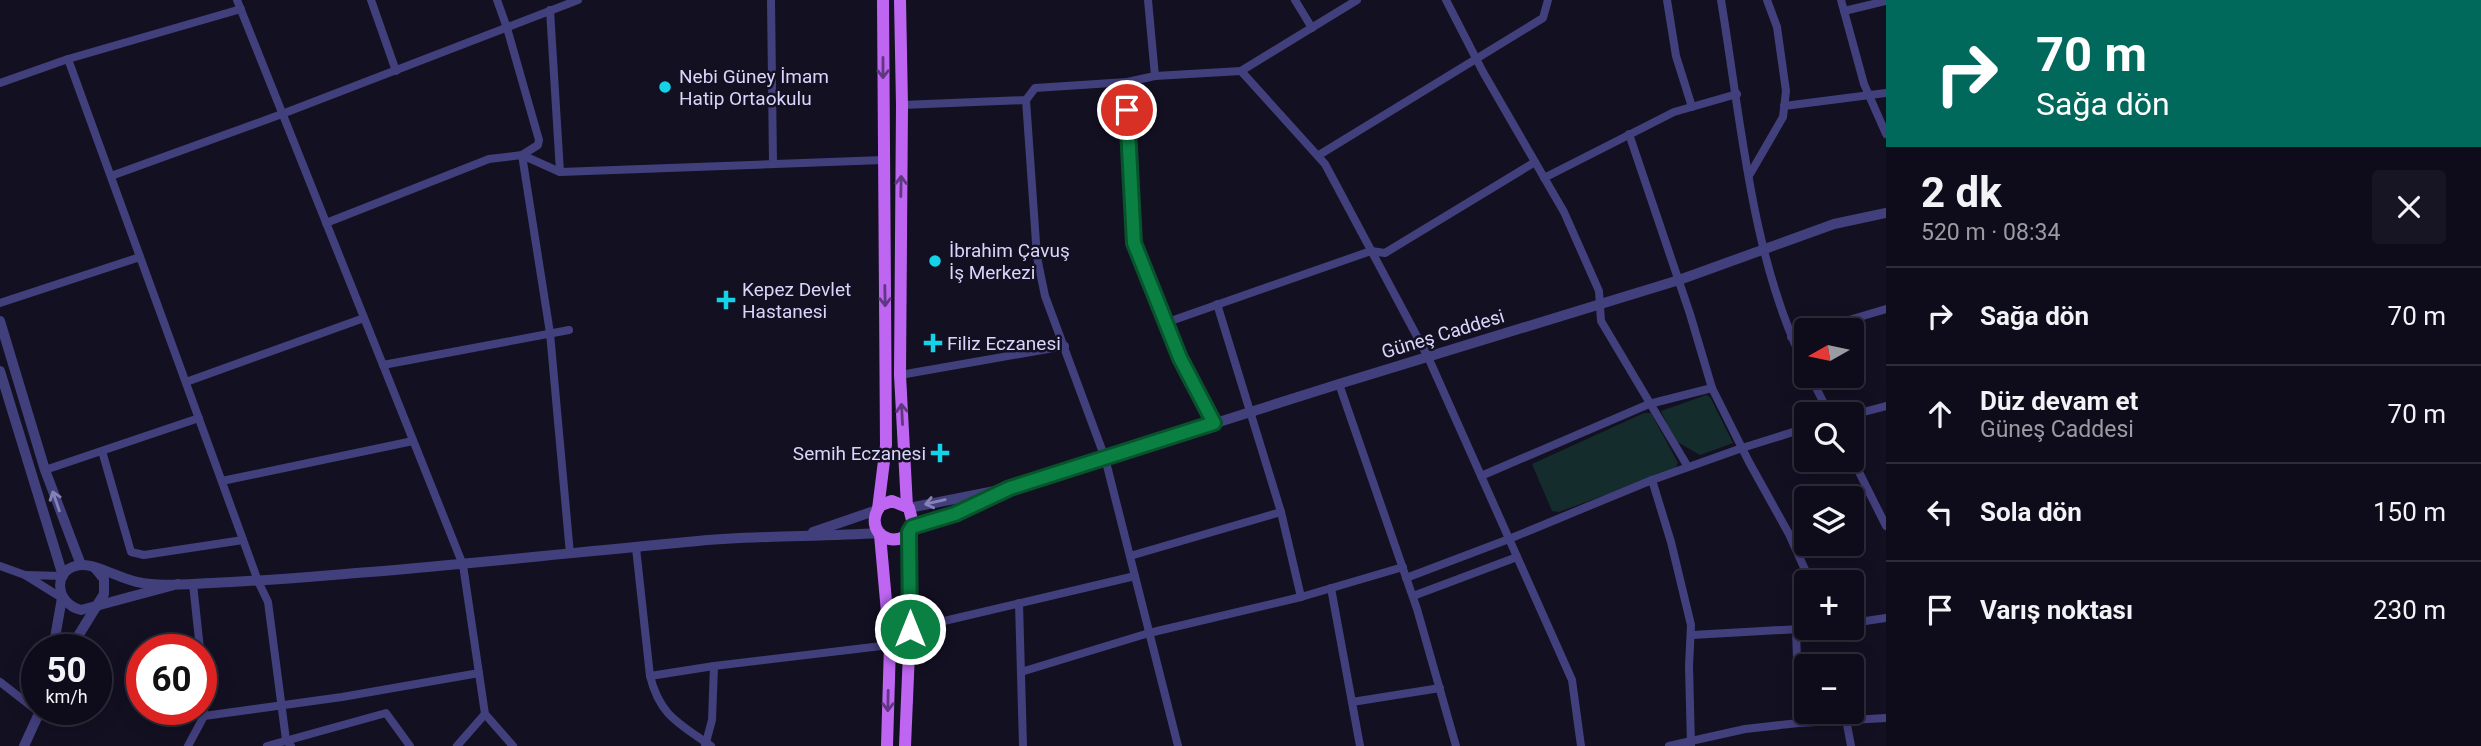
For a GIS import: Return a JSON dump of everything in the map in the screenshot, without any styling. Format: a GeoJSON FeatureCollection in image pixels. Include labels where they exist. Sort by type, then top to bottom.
{"type":"FeatureCollection","features":[{"type":"Feature","properties":{"kind":"main road"},"geometry":{"type":"LineString","coordinates":[[883,0],[886,445],[874,523],[879,534],[890,646],[887,746]]}},
{"type":"Feature","properties":{"kind":"main road"},"geometry":{"type":"LineString","coordinates":[[900,0],[900,375],[908,507],[913,517],[910,529],[910,629],[905,746]]}},
{"type":"Feature","properties":{"kind":"main road"},"geometry":{"type":"LineString","coordinates":[[877,509],[892,501],[908,507]]}},
{"type":"Feature","properties":{"kind":"main road"},"geometry":{"type":"LineString","coordinates":[[879,534],[898,540],[910,529]]}},
{"type":"Feature","properties":{"kind":"street"},"geometry":{"type":"LineString","coordinates":[[237,0],[463,565],[485,714],[513,746]]}},
{"type":"Feature","properties":{"kind":"street"},"geometry":{"type":"LineString","coordinates":[[370,0],[396,71]]}},
{"type":"Feature","properties":{"kind":"street"},"geometry":{"type":"LineString","coordinates":[[326,223],[489,159],[523,155],[538,145],[539,140],[497,0]]}},
{"type":"Feature","properties":{"kind":"street"},"geometry":{"type":"LineString","coordinates":[[111,176],[282,114],[578,0]]}},
{"type":"Feature","properties":{"kind":"street"},"geometry":{"type":"LineString","coordinates":[[771,0],[773,163]]}},
{"type":"Feature","properties":{"kind":"street"},"geometry":{"type":"LineString","coordinates":[[1148,0],[1155,76]]}},
{"type":"Feature","properties":{"kind":"street"},"geometry":{"type":"LineString","coordinates":[[1295,0],[1312,28]]}},
{"type":"Feature","properties":{"kind":"street"},"geometry":{"type":"LineString","coordinates":[[1178,746],[1105,458],[1045,296],[1037,257],[1026,100],[1035,88],[1241,71],[1357,0]]}},
{"type":"Feature","properties":{"kind":"street"},"geometry":{"type":"LineString","coordinates":[[1446,0],[1564,212],[1599,291],[1601,321],[1688,467]]}},
{"type":"Feature","properties":{"kind":"street"},"geometry":{"type":"LineString","coordinates":[[1319,156],[1543,18],[1548,0]]}},
{"type":"Feature","properties":{"kind":"street"},"geometry":{"type":"LineString","coordinates":[[1667,0],[1676,56],[1692,107]]}},
{"type":"Feature","properties":{"kind":"street"},"geometry":{"type":"LineString","coordinates":[[1721,0],[1762,249],[1794,343]]}},
{"type":"Feature","properties":{"kind":"street"},"geometry":{"type":"LineString","coordinates":[[1749,175],[1783,117],[1786,91],[1777,27],[1767,0]]}},
{"type":"Feature","properties":{"kind":"street"},"geometry":{"type":"LineString","coordinates":[[1841,0],[1869,95],[1886,134]]}},
{"type":"Feature","properties":{"kind":"street"},"geometry":{"type":"LineString","coordinates":[[1844,11],[1886,1]]}},
{"type":"Feature","properties":{"kind":"street"},"geometry":{"type":"LineString","coordinates":[[0,83],[68,59],[241,9]]}},
{"type":"Feature","properties":{"kind":"street"},"geometry":{"type":"LineString","coordinates":[[550,10],[560,172]]}},
{"type":"Feature","properties":{"kind":"street"},"geometry":{"type":"LineString","coordinates":[[68,59],[258,581],[268,602],[281,704],[289,743]]}},
{"type":"Feature","properties":{"kind":"street"},"geometry":{"type":"LineString","coordinates":[[1241,71],[1319,156],[1428,357],[1572,680],[1581,746]]}},
{"type":"Feature","properties":{"kind":"street"},"geometry":{"type":"LineString","coordinates":[[1127,82],[1127,137],[1134,243],[1180,358],[1214,423]]}},
{"type":"Feature","properties":{"kind":"street"},"geometry":{"type":"LineString","coordinates":[[1784,106],[1886,93]]}},
{"type":"Feature","properties":{"kind":"street"},"geometry":{"type":"LineString","coordinates":[[1544,178],[1674,112],[1737,94]]}},
{"type":"Feature","properties":{"kind":"street"},"geometry":{"type":"LineString","coordinates":[[902,105],[1026,100]]}},
{"type":"Feature","properties":{"kind":"street"},"geometry":{"type":"LineString","coordinates":[[1629,134],[1679,280],[1712,388],[1805,570]]}},
{"type":"Feature","properties":{"kind":"street"},"geometry":{"type":"LineString","coordinates":[[523,155],[560,172],[883,160]]}},
{"type":"Feature","properties":{"kind":"street"},"geometry":{"type":"LineString","coordinates":[[523,155],[550,333],[570,554]]}},
{"type":"Feature","properties":{"kind":"street"},"geometry":{"type":"LineString","coordinates":[[1165,323],[1371,251],[1385,253],[1535,162]]}},
{"type":"Feature","properties":{"kind":"street","name":"Güneş Caddesi"},"geometry":{"type":"LineString","coordinates":[[1010,488],[1679,280],[1834,224],[1886,213]]}},
{"type":"Feature","properties":{"kind":"street"},"geometry":{"type":"LineString","coordinates":[[0,303],[140,257]]}},
{"type":"Feature","properties":{"kind":"street"},"geometry":{"type":"LineString","coordinates":[[1217,304],[1281,512],[1301,597]]}},
{"type":"Feature","properties":{"kind":"street"},"geometry":{"type":"LineString","coordinates":[[1856,318],[1886,309]]}},
{"type":"Feature","properties":{"kind":"street"},"geometry":{"type":"LineString","coordinates":[[186,382],[364,318]]}},
{"type":"Feature","properties":{"kind":"street"},"geometry":{"type":"LineString","coordinates":[[0,321],[46,470],[80,565]]}},
{"type":"Feature","properties":{"kind":"street"},"geometry":{"type":"LineString","coordinates":[[383,365],[569,330]]}},
{"type":"Feature","properties":{"kind":"street"},"geometry":{"type":"LineString","coordinates":[[900,375],[1065,346]]}},
{"type":"Feature","properties":{"kind":"street"},"geometry":{"type":"LineString","coordinates":[[0,371],[63,576]]}},
{"type":"Feature","properties":{"kind":"street"},"geometry":{"type":"LineString","coordinates":[[1339,384],[1413,596],[1456,746]]}},
{"type":"Feature","properties":{"kind":"street"},"geometry":{"type":"LineString","coordinates":[[1481,476],[1649,404],[1712,388]]}},
{"type":"Feature","properties":{"kind":"street"},"geometry":{"type":"LineString","coordinates":[[1864,412],[1886,406]]}},
{"type":"Feature","properties":{"kind":"street"},"geometry":{"type":"LineString","coordinates":[[46,470],[199,418]]}},
{"type":"Feature","properties":{"kind":"street"},"geometry":{"type":"LineString","coordinates":[[1406,578],[1652,480],[1742,447],[1794,432]]}},
{"type":"Feature","properties":{"kind":"street"},"geometry":{"type":"LineString","coordinates":[[222,481],[413,441]]}},
{"type":"Feature","properties":{"kind":"street"},"geometry":{"type":"LineString","coordinates":[[102,451],[131,552],[144,555],[243,540]]}},
{"type":"Feature","properties":{"kind":"street"},"geometry":{"type":"LineString","coordinates":[[1859,472],[1886,526]]}},
{"type":"Feature","properties":{"kind":"street"},"geometry":{"type":"LineString","coordinates":[[1652,480],[1671,542],[1692,635],[1689,666],[1690,744]]}},
{"type":"Feature","properties":{"kind":"street"},"geometry":{"type":"LineString","coordinates":[[908,507],[1010,488]]}},
{"type":"Feature","properties":{"kind":"street"},"geometry":{"type":"LineString","coordinates":[[910,529],[955,514],[1010,488]]}},
{"type":"Feature","properties":{"kind":"street"},"geometry":{"type":"LineString","coordinates":[[806,534],[877,509]]}},
{"type":"Feature","properties":{"kind":"street"},"geometry":{"type":"LineString","coordinates":[[1130,556],[1281,512]]}},
{"type":"Feature","properties":{"kind":"street"},"geometry":{"type":"LineString","coordinates":[[56,634],[63,576],[67,570],[80,565],[139,582],[193,584],[463,565],[700,541],[806,534],[879,534]]}},
{"type":"Feature","properties":{"kind":"street"},"geometry":{"type":"LineString","coordinates":[[636,548],[650,676],[656,697],[665,711],[707,745],[712,720],[714,666]]}},
{"type":"Feature","properties":{"kind":"street"},"geometry":{"type":"LineString","coordinates":[[1413,596],[1517,557]]}},
{"type":"Feature","properties":{"kind":"street"},"geometry":{"type":"LineString","coordinates":[[0,566],[25,575],[73,608],[89,609],[177,584]]}},
{"type":"Feature","properties":{"kind":"street"},"geometry":{"type":"LineString","coordinates":[[1021,672],[1149,633],[1301,597],[1403,567]]}},
{"type":"Feature","properties":{"kind":"street"},"geometry":{"type":"LineString","coordinates":[[80,634],[101,600],[105,586],[104,579],[94,568]]}},
{"type":"Feature","properties":{"kind":"street"},"geometry":{"type":"LineString","coordinates":[[25,575],[63,576]]}},
{"type":"Feature","properties":{"kind":"street"},"geometry":{"type":"LineString","coordinates":[[910,629],[1135,576]]}},
{"type":"Feature","properties":{"kind":"street"},"geometry":{"type":"LineString","coordinates":[[193,584],[198,634]]}},
{"type":"Feature","properties":{"kind":"street"},"geometry":{"type":"LineString","coordinates":[[1331,588],[1360,746]]}},
{"type":"Feature","properties":{"kind":"street"},"geometry":{"type":"LineString","coordinates":[[1019,603],[1023,746]]}},
{"type":"Feature","properties":{"kind":"street"},"geometry":{"type":"LineString","coordinates":[[1864,621],[1886,618]]}},
{"type":"Feature","properties":{"kind":"street"},"geometry":{"type":"LineString","coordinates":[[1692,635],[1794,630]]}},
{"type":"Feature","properties":{"kind":"street"},"geometry":{"type":"LineString","coordinates":[[650,676],[890,646]]}},
{"type":"Feature","properties":{"kind":"street"},"geometry":{"type":"LineString","coordinates":[[217,714],[342,697],[479,673]]}},
{"type":"Feature","properties":{"kind":"street"},"geometry":{"type":"LineString","coordinates":[[0,682],[21,697]]}},
{"type":"Feature","properties":{"kind":"street"},"geometry":{"type":"LineString","coordinates":[[1352,702],[1440,688]]}},
{"type":"Feature","properties":{"kind":"street"},"geometry":{"type":"LineString","coordinates":[[267,746],[289,743],[386,713],[410,746]]}},
{"type":"Feature","properties":{"kind":"street"},"geometry":{"type":"LineString","coordinates":[[457,746],[485,714]]}},
{"type":"Feature","properties":{"kind":"street"},"geometry":{"type":"LineString","coordinates":[[1864,719],[1886,718]]}},
{"type":"Feature","properties":{"kind":"street"},"geometry":{"type":"LineString","coordinates":[[1669,746],[1690,744],[1745,730],[1794,724]]}},
{"type":"Feature","properties":{"kind":"street"},"geometry":{"type":"LineString","coordinates":[[1847,724],[1851,746]]}},
{"type":"Feature","properties":{"kind":"street"},"geometry":{"type":"LineString","coordinates":[[24,746],[34,725]]}},
{"type":"Feature","properties":{"kind":"street"},"geometry":{"type":"LineString","coordinates":[[188,746],[199,725]]}},
{"type":"Feature","properties":{"kind":"green space"},"geometry":{"type":"Polygon","coordinates":[[[1706,395],[1710,397],[1733,443],[1700,455],[1674,440],[1661,411],[1706,395]]]}},
{"type":"Feature","properties":{"kind":"green space"},"geometry":{"type":"Polygon","coordinates":[[[1644,413],[1651,413],[1678,463],[1675,469],[1559,512],[1552,511],[1532,464],[1644,413]]]}},
{"type":"Feature","properties":{"kind":"place","name":"Nebi Güney İmam Hatip Ortaokulu"},"geometry":{"type":"Point","coordinates":[665,87]}},
{"type":"Feature","properties":{"kind":"place","name":"İbrahim Çavuş İş Merkezi"},"geometry":{"type":"Point","coordinates":[935,261]}},
{"type":"Feature","properties":{"kind":"place","name":"Kepez Devlet Hastanesi"},"geometry":{"type":"Point","coordinates":[726,300]}},
{"type":"Feature","properties":{"kind":"place","name":"Filiz Eczanesi"},"geometry":{"type":"Point","coordinates":[933,343]}},
{"type":"Feature","properties":{"kind":"place","name":"Semih Eczanesi"},"geometry":{"type":"Point","coordinates":[940,453]}},
{"type":"Feature","properties":{"kind":"route"},"geometry":{"type":"LineString","coordinates":[[910,629],[909,532],[912,527],[955,514],[1010,488],[1214,423],[1180,358],[1134,243],[1127,110]]}}]}
